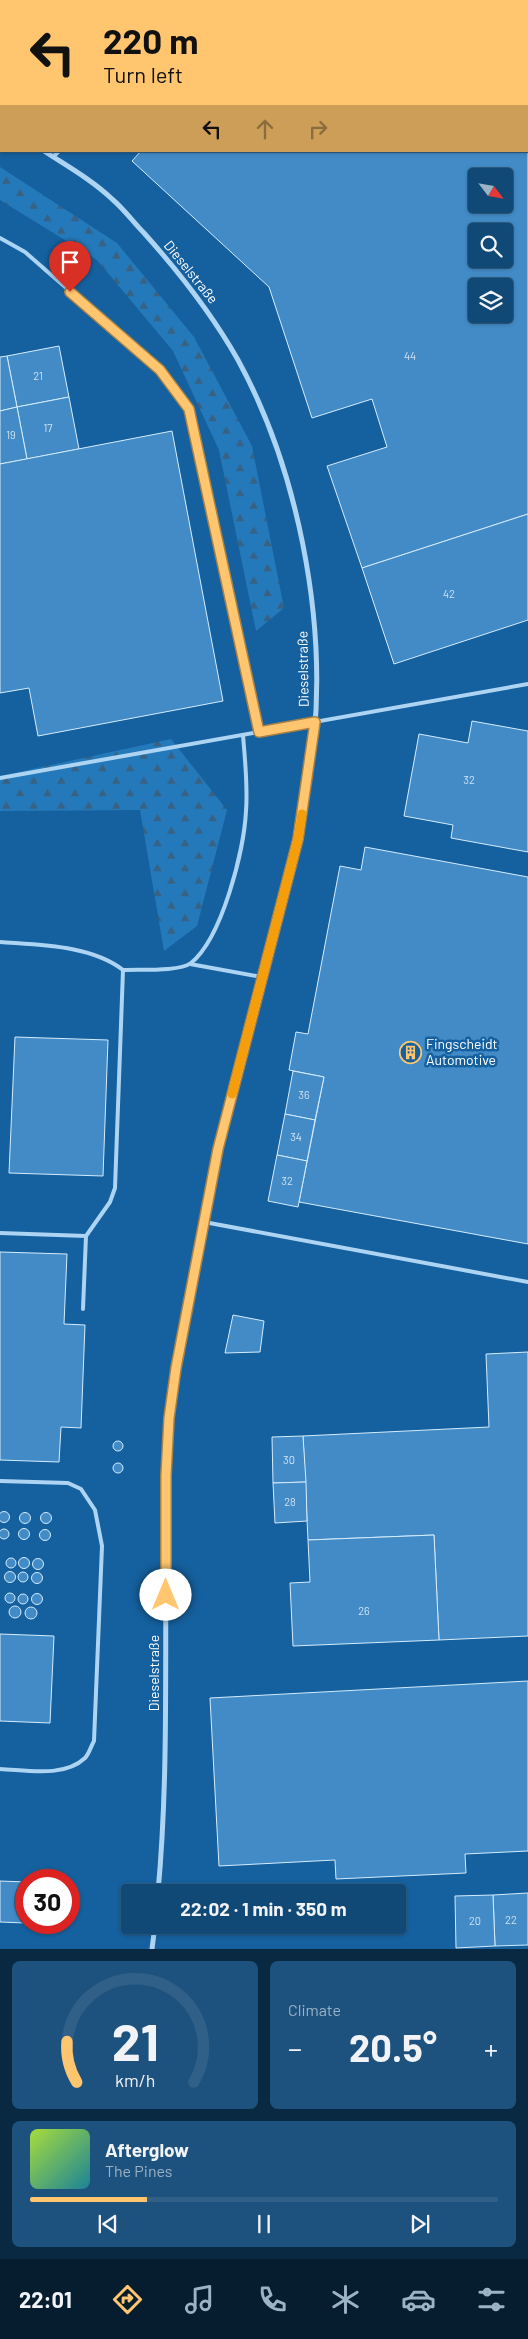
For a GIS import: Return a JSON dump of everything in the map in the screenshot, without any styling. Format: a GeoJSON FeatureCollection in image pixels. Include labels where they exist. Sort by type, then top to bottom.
{"type":"FeatureCollection","features":[{"type":"Feature","properties":{"kind":"street","name":"Dieselstraße"},"geometry":{"type":"LineString","coordinates":[[46,152],[112,198],[158,249],[209,312],[239,362],[266,424],[295,510],[317,647],[315,722],[298,839],[218,1149],[176,1368],[169,1418],[166,1475],[165,1754],[159,1884]]}},
{"type":"Feature","properties":{"kind":"street"},"geometry":{"type":"LineString","coordinates":[[152,1949],[154,1934]]}},
{"type":"Feature","properties":{"kind":"lane"},"geometry":{"type":"LineString","coordinates":[[53,157],[58,152]]}},
{"type":"Feature","properties":{"kind":"lane"},"geometry":{"type":"LineString","coordinates":[[0,238],[25,252],[160,370],[189,409],[259,732]]}},
{"type":"Feature","properties":{"kind":"lane"},"geometry":{"type":"LineString","coordinates":[[0,778],[528,684]]}},
{"type":"Feature","properties":{"kind":"lane"},"geometry":{"type":"LineString","coordinates":[[190,964],[212,936],[220,917],[242,843],[247,784],[243,735]]}},
{"type":"Feature","properties":{"kind":"lane"},"geometry":{"type":"LineString","coordinates":[[0,942],[90,952],[110,960],[123,970],[176,968],[190,964],[262,977]]}},
{"type":"Feature","properties":{"kind":"lane"},"geometry":{"type":"LineString","coordinates":[[83,1309],[86,1236],[110,1202],[115,1188],[123,970]]}},
{"type":"Feature","properties":{"kind":"lane"},"geometry":{"type":"LineString","coordinates":[[204,1222],[528,1282]]}},
{"type":"Feature","properties":{"kind":"lane"},"geometry":{"type":"LineString","coordinates":[[0,1233],[86,1236]]}},
{"type":"Feature","properties":{"kind":"lane"},"geometry":{"type":"LineString","coordinates":[[0,1481],[68,1483],[82,1489],[95,1510],[102,1546],[94,1741],[86,1758],[73,1765],[54,1771],[0,1769]]}},
{"type":"Feature","properties":{"kind":"green space"},"geometry":{"type":"Polygon","coordinates":[[[0,167],[117,243],[194,337],[252,446],[284,608],[256,631],[219,450],[173,351],[97,260],[0,200],[0,167]]]}},
{"type":"Feature","properties":{"kind":"green space"},"geometry":{"type":"Polygon","coordinates":[[[171,739],[227,810],[197,926],[164,951],[140,810],[0,811],[0,776],[171,739]]]}},
{"type":"Feature","properties":{"kind":"building"},"geometry":{"type":"Polygon","coordinates":[[[140,152],[528,152],[528,514],[362,568],[327,466],[387,447],[372,399],[312,418],[269,287],[132,161],[140,152]]]}},
{"type":"Feature","properties":{"kind":"building"},"geometry":{"type":"Polygon","coordinates":[[[59,346],[69,397],[17,407],[7,356],[59,346]]]}},
{"type":"Feature","properties":{"kind":"building"},"geometry":{"type":"Polygon","coordinates":[[[7,356],[17,407],[0,411],[0,357],[7,356]]]}},
{"type":"Feature","properties":{"kind":"building"},"geometry":{"type":"Polygon","coordinates":[[[69,397],[79,449],[27,459],[17,407],[69,397]]]}},
{"type":"Feature","properties":{"kind":"building"},"geometry":{"type":"Polygon","coordinates":[[[17,407],[27,459],[0,464],[0,411],[17,407]]]}},
{"type":"Feature","properties":{"kind":"building"},"geometry":{"type":"Polygon","coordinates":[[[172,431],[223,701],[38,736],[29,688],[0,693],[0,464],[172,431]]]}},
{"type":"Feature","properties":{"kind":"building"},"geometry":{"type":"Polygon","coordinates":[[[528,514],[528,620],[394,664],[362,568],[528,514]]]}},
{"type":"Feature","properties":{"kind":"building"},"geometry":{"type":"Polygon","coordinates":[[[472,721],[528,731],[528,852],[451,838],[453,825],[404,816],[419,734],[468,743],[472,721]]]}},
{"type":"Feature","properties":{"kind":"building","name":"Fingscheidt Automotive"},"geometry":{"type":"Polygon","coordinates":[[[365,847],[528,877],[528,1244],[299,1202],[324,1077],[289,1070],[296,1032],[308,1034],[340,866],[361,870],[365,847]]]}},
{"type":"Feature","properties":{"kind":"building"},"geometry":{"type":"Polygon","coordinates":[[[15,1037],[108,1040],[103,1176],[9,1173],[15,1037]]]}},
{"type":"Feature","properties":{"kind":"building"},"geometry":{"type":"Polygon","coordinates":[[[293,1071],[324,1077],[315,1120],[285,1114],[293,1071]]]}},
{"type":"Feature","properties":{"kind":"building"},"geometry":{"type":"Polygon","coordinates":[[[285,1114],[315,1120],[307,1161],[277,1155],[285,1114]]]}},
{"type":"Feature","properties":{"kind":"building"},"geometry":{"type":"Polygon","coordinates":[[[277,1155],[307,1161],[298,1207],[268,1201],[277,1155]]]}},
{"type":"Feature","properties":{"kind":"building"},"geometry":{"type":"Polygon","coordinates":[[[0,1252],[67,1254],[64,1324],[85,1325],[81,1428],[61,1427],[59,1462],[0,1460],[0,1252]]]}},
{"type":"Feature","properties":{"kind":"building"},"geometry":{"type":"Polygon","coordinates":[[[233,1315],[264,1321],[260,1352],[225,1353],[233,1315]]]}},
{"type":"Feature","properties":{"kind":"building"},"geometry":{"type":"Polygon","coordinates":[[[528,1352],[528,1636],[439,1640],[434,1535],[308,1540],[303,1436],[489,1427],[486,1354],[528,1352]]]}},
{"type":"Feature","properties":{"kind":"building"},"geometry":{"type":"Polygon","coordinates":[[[303,1436],[306,1482],[273,1483],[272,1437],[303,1436]]]}},
{"type":"Feature","properties":{"kind":"building"},"geometry":{"type":"Polygon","coordinates":[[[118,1441],[123,1446],[118,1451],[113,1446],[118,1441]]]}},
{"type":"Feature","properties":{"kind":"building"},"geometry":{"type":"Polygon","coordinates":[[[118,1463],[123,1468],[118,1473],[113,1468],[118,1463]]]}},
{"type":"Feature","properties":{"kind":"building"},"geometry":{"type":"Polygon","coordinates":[[[306,1482],[307,1521],[275,1523],[273,1483],[306,1482]]]}},
{"type":"Feature","properties":{"kind":"building"},"geometry":{"type":"Polygon","coordinates":[[[2,1512],[6,1512],[9,1517],[8,1521],[2,1522],[-1,1519],[-1,1515],[2,1512]]]}},
{"type":"Feature","properties":{"kind":"building"},"geometry":{"type":"Polygon","coordinates":[[[25,1512],[31,1518],[25,1524],[19,1518],[25,1512]]]}},
{"type":"Feature","properties":{"kind":"building"},"geometry":{"type":"Polygon","coordinates":[[[46,1512],[52,1518],[46,1524],[40,1518],[46,1512]]]}},
{"type":"Feature","properties":{"kind":"building"},"geometry":{"type":"Polygon","coordinates":[[[24,1528],[30,1534],[24,1540],[18,1534],[24,1528]]]}},
{"type":"Feature","properties":{"kind":"building"},"geometry":{"type":"Polygon","coordinates":[[[2,1529],[6,1529],[9,1534],[8,1538],[2,1539],[-1,1536],[-1,1532],[2,1529]]]}},
{"type":"Feature","properties":{"kind":"building"},"geometry":{"type":"Polygon","coordinates":[[[45,1529],[51,1535],[45,1541],[39,1535],[45,1529]]]}},
{"type":"Feature","properties":{"kind":"building"},"geometry":{"type":"Polygon","coordinates":[[[434,1535],[439,1640],[293,1646],[290,1583],[310,1582],[308,1540],[434,1535]]]}},
{"type":"Feature","properties":{"kind":"building"},"geometry":{"type":"Polygon","coordinates":[[[9,1558],[13,1558],[16,1563],[15,1567],[9,1568],[6,1565],[6,1561],[9,1558]]]}},
{"type":"Feature","properties":{"kind":"building"},"geometry":{"type":"Polygon","coordinates":[[[22,1558],[26,1558],[29,1563],[28,1567],[22,1568],[19,1565],[19,1561],[22,1558]]]}},
{"type":"Feature","properties":{"kind":"building"},"geometry":{"type":"Polygon","coordinates":[[[36,1559],[40,1559],[43,1564],[42,1568],[36,1569],[33,1566],[33,1562],[36,1559]]]}},
{"type":"Feature","properties":{"kind":"building"},"geometry":{"type":"Polygon","coordinates":[[[8,1572],[12,1572],[15,1577],[14,1581],[8,1582],[5,1579],[5,1575],[8,1572]]]}},
{"type":"Feature","properties":{"kind":"building"},"geometry":{"type":"Polygon","coordinates":[[[21,1572],[25,1572],[28,1577],[27,1581],[21,1582],[18,1579],[18,1575],[21,1572]]]}},
{"type":"Feature","properties":{"kind":"building"},"geometry":{"type":"Polygon","coordinates":[[[35,1573],[39,1573],[42,1578],[41,1582],[35,1583],[32,1580],[32,1576],[35,1573]]]}},
{"type":"Feature","properties":{"kind":"building"},"geometry":{"type":"Polygon","coordinates":[[[8,1593],[12,1593],[15,1598],[14,1602],[8,1603],[5,1600],[5,1596],[8,1593]]]}},
{"type":"Feature","properties":{"kind":"building"},"geometry":{"type":"Polygon","coordinates":[[[21,1594],[25,1594],[28,1599],[27,1603],[21,1604],[18,1601],[18,1597],[21,1594]]]}},
{"type":"Feature","properties":{"kind":"building"},"geometry":{"type":"Polygon","coordinates":[[[35,1594],[39,1594],[42,1599],[41,1603],[35,1604],[32,1601],[32,1597],[35,1594]]]}},
{"type":"Feature","properties":{"kind":"building"},"geometry":{"type":"Polygon","coordinates":[[[13,1606],[17,1606],[21,1612],[17,1618],[13,1618],[9,1614],[9,1610],[13,1606]]]}},
{"type":"Feature","properties":{"kind":"building"},"geometry":{"type":"Polygon","coordinates":[[[29,1607],[33,1607],[37,1613],[33,1619],[29,1619],[25,1615],[25,1611],[29,1607]]]}},
{"type":"Feature","properties":{"kind":"building"},"geometry":{"type":"Polygon","coordinates":[[[0,1634],[54,1636],[50,1723],[0,1721],[0,1634]]]}},
{"type":"Feature","properties":{"kind":"building"},"geometry":{"type":"Polygon","coordinates":[[[528,1681],[528,1851],[465,1854],[466,1873],[336,1879],[335,1860],[219,1866],[210,1698],[528,1681]]]}},
{"type":"Feature","properties":{"kind":"building"},"geometry":{"type":"Polygon","coordinates":[[[0,1881],[15,1882],[15,1923],[0,1922],[0,1881]]]}},
{"type":"Feature","properties":{"kind":"building"},"geometry":{"type":"Polygon","coordinates":[[[528,1893],[528,1945],[495,1946],[493,1895],[528,1893]]]}},
{"type":"Feature","properties":{"kind":"building"},"geometry":{"type":"Polygon","coordinates":[[[493,1895],[495,1946],[456,1948],[455,1896],[493,1895]]]}},
{"type":"Feature","properties":{"kind":"slow traffic"},"geometry":{"type":"LineString","coordinates":[[232,1094],[298,839],[302,814]]}},
{"type":"Feature","properties":{"kind":"place","name":"Fingscheidt Automotive"},"geometry":{"type":"Point","coordinates":[410,1052]}},
{"type":"Feature","properties":{"kind":"route"},"geometry":{"type":"LineString","coordinates":[[70,292],[160,370],[189,409],[259,732],[315,722],[314,740],[298,839],[218,1149],[176,1368],[169,1418],[166,1475],[166,1595]]}}]}
